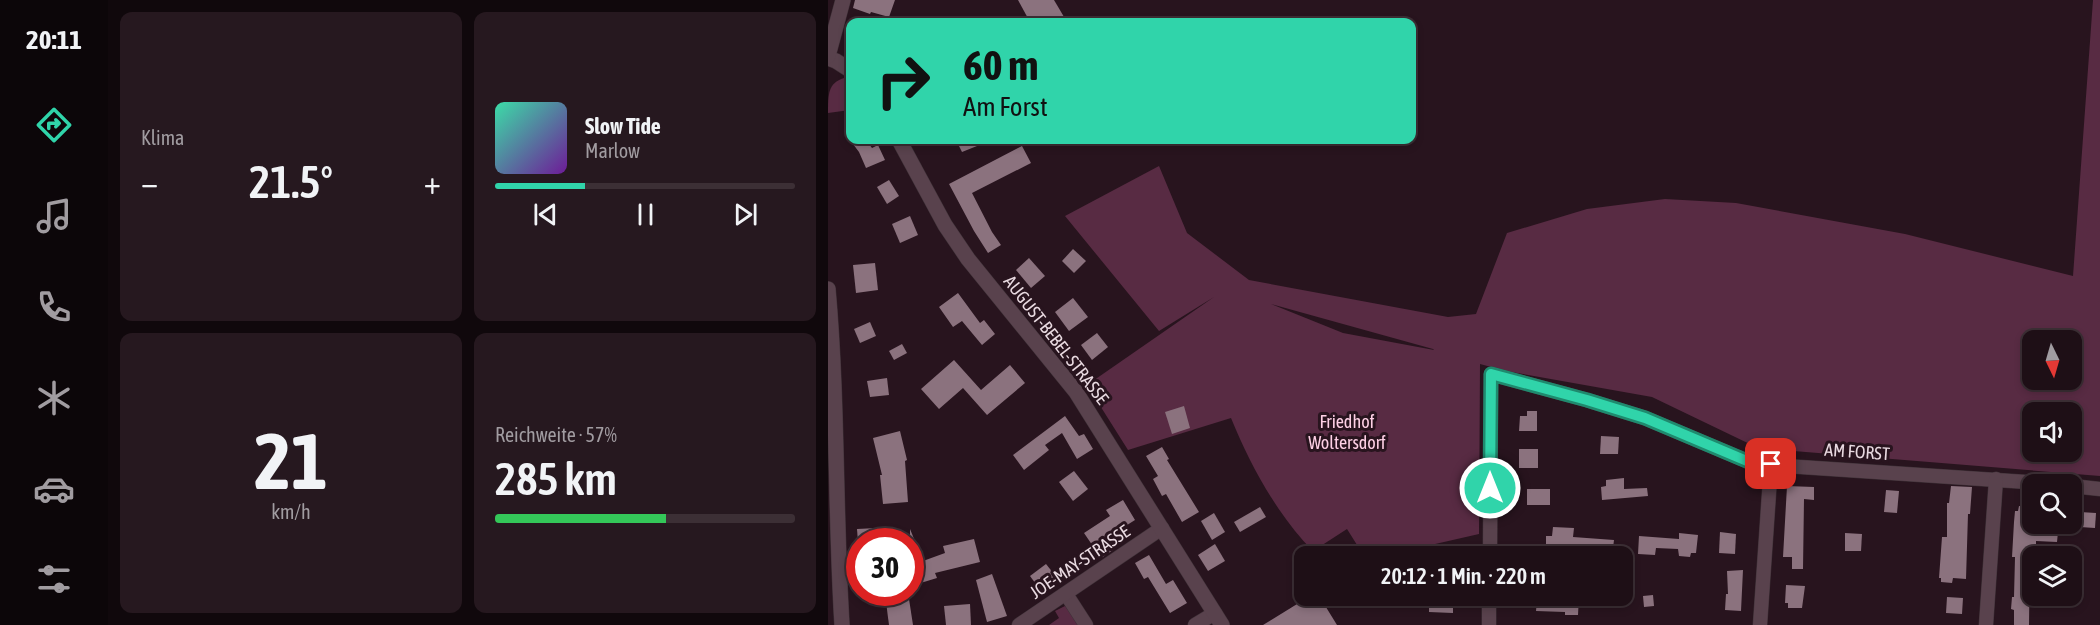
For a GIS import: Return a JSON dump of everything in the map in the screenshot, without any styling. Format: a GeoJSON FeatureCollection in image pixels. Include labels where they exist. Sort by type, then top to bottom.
{"type":"FeatureCollection","features":[{"type":"Feature","properties":{"kind":"street"},"geometry":{"type":"LineString","coordinates":[[843,0],[828,57],[846,67]]}},
{"type":"Feature","properties":{"kind":"street","name":"AUGUST-BEBEL-STRASSE"},"geometry":{"type":"LineString","coordinates":[[901,144],[945,225],[968,259],[1076,392],[1219,619]]}},
{"type":"Feature","properties":{"kind":"street"},"geometry":{"type":"LineString","coordinates":[[828,289],[834,372],[842,625]]}},
{"type":"Feature","properties":{"kind":"street","name":"AM FORST"},"geometry":{"type":"LineString","coordinates":[[1490,546],[1491,374],[1645,418],[1754,464],[2022,481]]}},
{"type":"Feature","properties":{"kind":"street"},"geometry":{"type":"LineString","coordinates":[[1760,625],[1771,464]]}},
{"type":"Feature","properties":{"kind":"street"},"geometry":{"type":"LineString","coordinates":[[1986,625],[1996,479]]}},
{"type":"Feature","properties":{"kind":"street"},"geometry":{"type":"LineString","coordinates":[[2082,487],[2100,489]]}},
{"type":"Feature","properties":{"kind":"street","name":"JOE-MAY-STRASSE"},"geometry":{"type":"LineString","coordinates":[[1019,625],[1162,528]]}},
{"type":"Feature","properties":{"kind":"street"},"geometry":{"type":"LineString","coordinates":[[1066,594],[1086,625]]}},
{"type":"Feature","properties":{"kind":"street"},"geometry":{"type":"LineString","coordinates":[[1489,606],[1489,625]]}},
{"type":"Feature","properties":{"kind":"street"},"geometry":{"type":"LineString","coordinates":[[1196,625],[1219,619]]}},
{"type":"Feature","properties":{"kind":"green space","name":"Friedhof Woltersdorf"},"geometry":{"type":"Polygon","coordinates":[[[2093,0],[2100,0],[2100,476],[1758,448],[1652,397],[1506,371],[1480,364],[1479,534],[1426,546],[1358,546],[1347,529],[1321,546],[1308,546],[1288,522],[1266,489],[1231,418],[1128,450],[1087,385],[1214,297],[1159,331],[1065,216],[1159,166],[1187,233],[1249,280],[1448,317],[1476,314],[1507,233],[1587,209],[1665,199],[1736,203],[1905,234],[2073,276],[2093,0]],[[1271,304],[1343,333],[1433,349],[1271,304]]]}},
{"type":"Feature","properties":{"kind":"green space"},"geometry":{"type":"Polygon","coordinates":[[[846,79],[846,111],[828,113],[830,90],[839,80],[846,79]]]}},
{"type":"Feature","properties":{"kind":"green space"},"geometry":{"type":"Polygon","coordinates":[[[1065,606],[1080,625],[1049,625],[1059,618],[1055,611],[1065,606]]]}},
{"type":"Feature","properties":{"kind":"building"},"geometry":{"type":"Polygon","coordinates":[[[855,0],[895,0],[889,17],[853,8],[855,0]]]}},
{"type":"Feature","properties":{"kind":"building"},"geometry":{"type":"Polygon","coordinates":[[[1018,0],[1054,0],[1065,18],[1028,18],[1018,0]]]}},
{"type":"Feature","properties":{"kind":"building"},"geometry":{"type":"Polygon","coordinates":[[[853,144],[869,144],[872,148],[878,145],[885,160],[866,168],[853,144]]]}},
{"type":"Feature","properties":{"kind":"building"},"geometry":{"type":"Polygon","coordinates":[[[958,144],[982,144],[962,152],[958,144]]]}},
{"type":"Feature","properties":{"kind":"building"},"geometry":{"type":"Polygon","coordinates":[[[1022,146],[1031,163],[972,193],[1001,245],[988,253],[949,184],[1022,146]]]}},
{"type":"Feature","properties":{"kind":"building"},"geometry":{"type":"Polygon","coordinates":[[[889,180],[899,196],[887,204],[877,187],[889,180]]]}},
{"type":"Feature","properties":{"kind":"building"},"geometry":{"type":"Polygon","coordinates":[[[910,216],[918,235],[900,243],[892,224],[910,216]]]}},
{"type":"Feature","properties":{"kind":"building"},"geometry":{"type":"Polygon","coordinates":[[[1073,249],[1086,261],[1074,273],[1062,261],[1073,249]]]}},
{"type":"Feature","properties":{"kind":"building"},"geometry":{"type":"Polygon","coordinates":[[[1029,258],[1045,276],[1031,288],[1016,270],[1029,258]]]}},
{"type":"Feature","properties":{"kind":"building"},"geometry":{"type":"Polygon","coordinates":[[[875,263],[878,290],[856,293],[853,265],[875,263]]]}},
{"type":"Feature","properties":{"kind":"building"},"geometry":{"type":"Polygon","coordinates":[[[958,293],[980,323],[984,320],[995,334],[982,345],[962,321],[953,327],[939,307],[958,293]]]}},
{"type":"Feature","properties":{"kind":"building"},"geometry":{"type":"Polygon","coordinates":[[[1073,298],[1088,317],[1069,331],[1055,312],[1073,298]]]}},
{"type":"Feature","properties":{"kind":"building"},"geometry":{"type":"Polygon","coordinates":[[[870,322],[876,336],[860,343],[854,329],[870,322]]]}},
{"type":"Feature","properties":{"kind":"building"},"geometry":{"type":"Polygon","coordinates":[[[1097,333],[1108,347],[1092,360],[1081,345],[1097,333]]]}},
{"type":"Feature","properties":{"kind":"building"},"geometry":{"type":"Polygon","coordinates":[[[902,344],[907,353],[894,360],[889,351],[902,344]]]}},
{"type":"Feature","properties":{"kind":"building"},"geometry":{"type":"Polygon","coordinates":[[[954,360],[981,390],[1010,365],[1025,383],[987,415],[963,388],[939,409],[921,389],[954,360]]]}},
{"type":"Feature","properties":{"kind":"building"},"geometry":{"type":"Polygon","coordinates":[[[887,378],[889,395],[870,397],[867,381],[887,378]]]}},
{"type":"Feature","properties":{"kind":"building"},"geometry":{"type":"Polygon","coordinates":[[[1184,406],[1190,428],[1172,434],[1165,412],[1184,406]]]}},
{"type":"Feature","properties":{"kind":"building"},"geometry":{"type":"Polygon","coordinates":[[[1527,411],[1537,411],[1537,431],[1519,431],[1520,416],[1527,416],[1527,411]]]}},
{"type":"Feature","properties":{"kind":"building"},"geometry":{"type":"Polygon","coordinates":[[[1065,416],[1079,436],[1084,434],[1093,449],[1077,459],[1062,433],[1045,445],[1049,450],[1024,470],[1013,455],[1065,416]]]}},
{"type":"Feature","properties":{"kind":"building"},"geometry":{"type":"Polygon","coordinates":[[[900,431],[907,460],[905,461],[908,502],[883,504],[880,475],[882,475],[873,438],[900,431]]]}},
{"type":"Feature","properties":{"kind":"building"},"geometry":{"type":"Polygon","coordinates":[[[1601,436],[1619,437],[1618,454],[1600,454],[1601,436]]]}},
{"type":"Feature","properties":{"kind":"building"},"geometry":{"type":"Polygon","coordinates":[[[1162,447],[1169,459],[1167,460],[1199,512],[1182,522],[1166,494],[1162,496],[1153,479],[1158,476],[1146,456],[1162,447]]]}},
{"type":"Feature","properties":{"kind":"building"},"geometry":{"type":"Polygon","coordinates":[[[1519,449],[1538,449],[1538,468],[1519,468],[1519,449]]]}},
{"type":"Feature","properties":{"kind":"building"},"geometry":{"type":"Polygon","coordinates":[[[1074,471],[1088,489],[1073,501],[1059,482],[1074,471]]]}},
{"type":"Feature","properties":{"kind":"building"},"geometry":{"type":"Polygon","coordinates":[[[1624,478],[1624,489],[1647,488],[1648,496],[1602,500],[1601,487],[1606,486],[1606,480],[1624,478]]]}},
{"type":"Feature","properties":{"kind":"building"},"geometry":{"type":"Polygon","coordinates":[[[1787,486],[1814,487],[1814,500],[1804,499],[1803,569],[1792,569],[1792,557],[1783,557],[1787,486]]]}},
{"type":"Feature","properties":{"kind":"building"},"geometry":{"type":"Polygon","coordinates":[[[1951,486],[1972,487],[1970,514],[1968,514],[1966,579],[1953,578],[1952,583],[1941,582],[1939,578],[1942,537],[1947,537],[1947,503],[1949,503],[1951,486]]]}},
{"type":"Feature","properties":{"kind":"building"},"geometry":{"type":"Polygon","coordinates":[[[1527,489],[1550,489],[1550,505],[1527,505],[1527,489]]]}},
{"type":"Feature","properties":{"kind":"building"},"geometry":{"type":"Polygon","coordinates":[[[1886,490],[1899,491],[1897,513],[1884,512],[1886,490]]]}},
{"type":"Feature","properties":{"kind":"building"},"geometry":{"type":"Polygon","coordinates":[[[1123,500],[1135,520],[1105,539],[1113,550],[1101,558],[1084,533],[1110,516],[1106,510],[1123,500]]]}},
{"type":"Feature","properties":{"kind":"building"},"geometry":{"type":"Polygon","coordinates":[[[2019,506],[2022,506],[2022,534],[2058,534],[2057,542],[2036,541],[2036,546],[2022,546],[2022,606],[2029,606],[2029,625],[2014,625],[2014,610],[2011,609],[2012,597],[2014,597],[2015,557],[2012,557],[2014,522],[2015,511],[2018,511],[2019,506]]]}},
{"type":"Feature","properties":{"kind":"building"},"geometry":{"type":"Polygon","coordinates":[[[1260,507],[1266,517],[1240,532],[1234,522],[1260,507]]]}},
{"type":"Feature","properties":{"kind":"building"},"geometry":{"type":"Polygon","coordinates":[[[2082,512],[2096,513],[2095,528],[2082,527],[2082,512]]]}},
{"type":"Feature","properties":{"kind":"building"},"geometry":{"type":"Polygon","coordinates":[[[1214,513],[1225,532],[1212,540],[1201,521],[1214,513]]]}},
{"type":"Feature","properties":{"kind":"building"},"geometry":{"type":"Polygon","coordinates":[[[1553,527],[1574,528],[1573,537],[1614,540],[1613,546],[1546,545],[1546,536],[1552,536],[1553,527]]]}},
{"type":"Feature","properties":{"kind":"building"},"geometry":{"type":"Polygon","coordinates":[[[1720,532],[1736,534],[1735,554],[1719,553],[1720,532]]]}},
{"type":"Feature","properties":{"kind":"building"},"geometry":{"type":"Polygon","coordinates":[[[1679,533],[1698,535],[1696,553],[1691,553],[1690,557],[1679,556],[1678,549],[1656,548],[1655,555],[1638,554],[1639,536],[1679,539],[1679,533]]]}},
{"type":"Feature","properties":{"kind":"building"},"geometry":{"type":"Polygon","coordinates":[[[1845,533],[1862,534],[1861,551],[1845,551],[1845,533]]]}},
{"type":"Feature","properties":{"kind":"building"},"geometry":{"type":"Polygon","coordinates":[[[974,539],[980,562],[935,573],[937,578],[924,582],[924,561],[945,553],[943,546],[974,539]]]}},
{"type":"Feature","properties":{"kind":"building"},"geometry":{"type":"Polygon","coordinates":[[[1215,544],[1225,561],[1208,571],[1198,555],[1215,544]]]}},
{"type":"Feature","properties":{"kind":"building"},"geometry":{"type":"Polygon","coordinates":[[[1149,555],[1166,584],[1173,580],[1187,603],[1170,613],[1148,577],[1144,579],[1135,563],[1149,555]]]}},
{"type":"Feature","properties":{"kind":"building"},"geometry":{"type":"Polygon","coordinates":[[[1046,564],[1058,579],[1041,591],[1030,576],[1046,564]]]}},
{"type":"Feature","properties":{"kind":"building"},"geometry":{"type":"Polygon","coordinates":[[[1743,570],[1741,611],[1725,610],[1726,594],[1728,594],[1727,571],[1743,570]]]}},
{"type":"Feature","properties":{"kind":"building"},"geometry":{"type":"Polygon","coordinates":[[[992,574],[1007,616],[987,622],[976,580],[992,574]]]}},
{"type":"Feature","properties":{"kind":"building"},"geometry":{"type":"Polygon","coordinates":[[[1786,585],[1805,586],[1802,608],[1788,608],[1788,603],[1785,603],[1786,585]]]}},
{"type":"Feature","properties":{"kind":"building"},"geometry":{"type":"Polygon","coordinates":[[[1653,595],[1654,606],[1644,607],[1643,596],[1653,595]]]}},
{"type":"Feature","properties":{"kind":"building"},"geometry":{"type":"Polygon","coordinates":[[[1947,597],[1963,598],[1962,614],[1946,613],[1947,597]]]}},
{"type":"Feature","properties":{"kind":"building"},"geometry":{"type":"Polygon","coordinates":[[[970,604],[971,625],[946,625],[944,606],[970,604]]]}},
{"type":"Feature","properties":{"kind":"building"},"geometry":{"type":"Polygon","coordinates":[[[887,606],[910,606],[913,625],[889,625],[887,606]]]}},
{"type":"Feature","properties":{"kind":"building"},"geometry":{"type":"Polygon","coordinates":[[[1294,606],[1307,608],[1325,606],[1337,625],[1263,625],[1294,606]]]}},
{"type":"Feature","properties":{"kind":"building"},"geometry":{"type":"Polygon","coordinates":[[[1429,606],[1453,606],[1453,613],[1429,612],[1429,606]]]}},
{"type":"Feature","properties":{"kind":"building"},"geometry":{"type":"Polygon","coordinates":[[[1536,606],[1578,606],[1578,615],[1536,611],[1536,606]]]}},
{"type":"Feature","properties":{"kind":"route"},"geometry":{"type":"LineString","coordinates":[[1490,488],[1491,374],[1645,418],[1754,464],[1771,464]]}}]}
